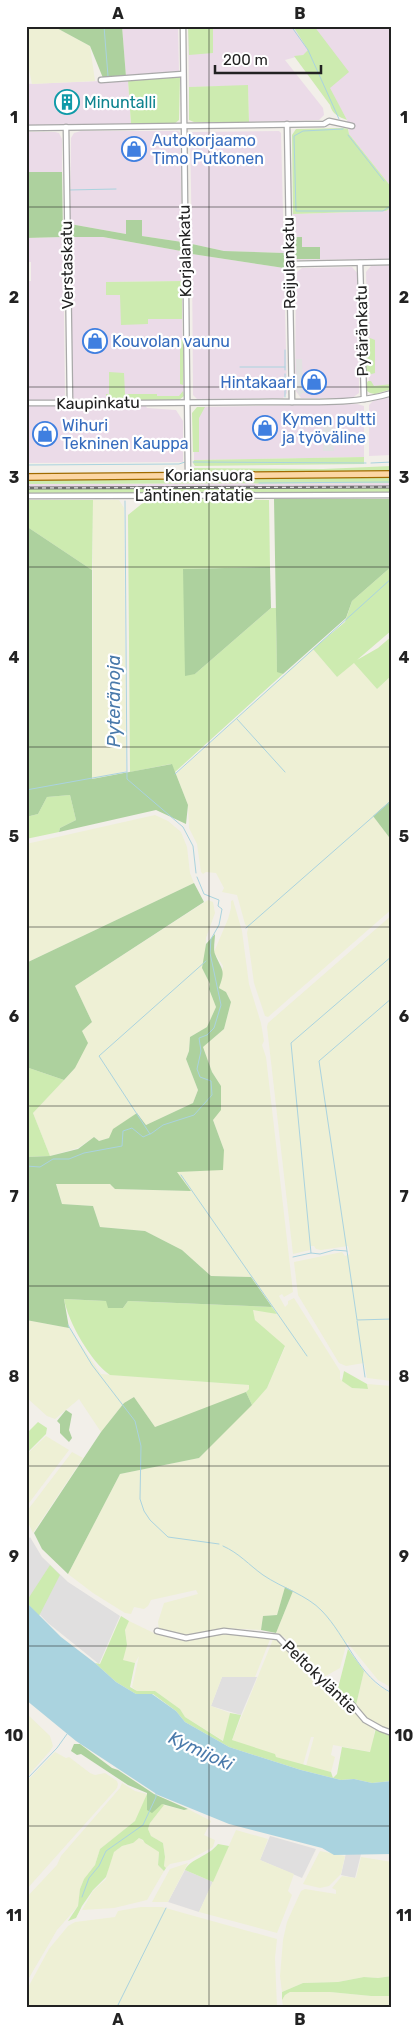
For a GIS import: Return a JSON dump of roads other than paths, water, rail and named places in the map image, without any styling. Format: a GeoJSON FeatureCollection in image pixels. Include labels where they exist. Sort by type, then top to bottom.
{"type":"FeatureCollection","features":[{"type":"Feature","properties":{"kind":"main road","name":"Koriansuora"},"geometry":{"type":"LineString","coordinates":[[26,477],[392,474]]}},
{"type":"Feature","properties":{"kind":"street","name":"Korjalankatu"},"geometry":{"type":"LineString","coordinates":[[182,26],[188,476]]}},
{"type":"Feature","properties":{"kind":"street"},"geometry":{"type":"LineString","coordinates":[[101,80],[183,74]]}},
{"type":"Feature","properties":{"kind":"street"},"geometry":{"type":"LineString","coordinates":[[26,128],[324,124],[329,121],[352,126]]}},
{"type":"Feature","properties":{"kind":"street","name":"Reijulankatu"},"geometry":{"type":"LineString","coordinates":[[287,124],[292,402]]}},
{"type":"Feature","properties":{"kind":"street","name":"Verstaskatu"},"geometry":{"type":"LineString","coordinates":[[66,128],[70,403]]}},
{"type":"Feature","properties":{"kind":"street"},"geometry":{"type":"LineString","coordinates":[[290,264],[392,262]]}},
{"type":"Feature","properties":{"kind":"street","name":"Pytäränkatu"},"geometry":{"type":"LineString","coordinates":[[360,263],[364,399]]}},
{"type":"Feature","properties":{"kind":"street","name":"Kaupinkatu"},"geometry":{"type":"LineString","coordinates":[[26,403],[292,402],[364,399],[392,392]]}},
{"type":"Feature","properties":{"kind":"street","name":"Läntinen ratatie"},"geometry":{"type":"LineString","coordinates":[[26,496],[392,495]]}},
{"type":"Feature","properties":{"kind":"street","name":"Peltokyläntie"},"geometry":{"type":"LineString","coordinates":[[157,1631],[186,1638],[224,1631],[278,1637],[326,1687],[349,1701],[366,1720],[381,1729],[392,1732]]}},
{"type":"Feature","properties":{"kind":"water","name":"Kymijoki"},"geometry":{"type":"Polygon","coordinates":[[[26,1602],[61,1637],[116,1682],[136,1694],[152,1694],[176,1711],[185,1722],[229,1747],[301,1770],[341,1780],[354,1779],[372,1783],[392,1781],[392,1854],[334,1855],[322,1848],[229,1824],[158,1795],[76,1741],[26,1700],[26,1602]]]}},
{"type":"Feature","properties":{"kind":"waterway"},"geometry":{"type":"LineString","coordinates":[[104,26],[108,76]]}},
{"type":"Feature","properties":{"kind":"waterway"},"geometry":{"type":"LineString","coordinates":[[291,26],[308,50],[339,119]]}},
{"type":"Feature","properties":{"kind":"waterway"},"geometry":{"type":"LineString","coordinates":[[343,129],[303,131],[294,136],[296,211],[383,211],[392,205]]}},
{"type":"Feature","properties":{"kind":"waterway"},"geometry":{"type":"LineString","coordinates":[[348,135],[384,181]]}},
{"type":"Feature","properties":{"kind":"waterway"},"geometry":{"type":"LineString","coordinates":[[69,190],[116,189]]}},
{"type":"Feature","properties":{"kind":"waterway"},"geometry":{"type":"LineString","coordinates":[[285,350],[285,370]]}},
{"type":"Feature","properties":{"kind":"waterway"},"geometry":{"type":"LineString","coordinates":[[240,367],[285,367]]}},
{"type":"Feature","properties":{"kind":"waterway"},"geometry":{"type":"LineString","coordinates":[[285,374],[285,397]]}},
{"type":"Feature","properties":{"kind":"waterway"},"geometry":{"type":"LineString","coordinates":[[26,465],[179,464],[185,462]]}},
{"type":"Feature","properties":{"kind":"waterway"},"geometry":{"type":"LineString","coordinates":[[193,462],[366,463]]}},
{"type":"Feature","properties":{"kind":"waterway"},"geometry":{"type":"LineString","coordinates":[[371,463],[392,462]]}},
{"type":"Feature","properties":{"kind":"waterway"},"geometry":{"type":"LineString","coordinates":[[259,483],[392,482]]}},
{"type":"Feature","properties":{"kind":"waterway","name":"Pyteränoja"},"geometry":{"type":"LineString","coordinates":[[125,501],[127,779],[183,827],[193,846],[196,873]]}},
{"type":"Feature","properties":{"kind":"waterway"},"geometry":{"type":"LineString","coordinates":[[175,774],[392,578]]}},
{"type":"Feature","properties":{"kind":"waterway"},"geometry":{"type":"LineString","coordinates":[[237,719],[285,772]]}},
{"type":"Feature","properties":{"kind":"waterway"},"geometry":{"type":"LineString","coordinates":[[26,790],[126,772]]}},
{"type":"Feature","properties":{"kind":"waterway"},"geometry":{"type":"LineString","coordinates":[[246,928],[392,800]]}},
{"type":"Feature","properties":{"kind":"waterway","name":"Pyteränoja"},"geometry":{"type":"LineString","coordinates":[[26,1166],[40,1167],[53,1159],[69,1159],[84,1153],[122,1146],[123,1131],[132,1128],[143,1137],[163,1125],[194,1115],[212,1095],[211,1081],[200,1077],[197,1069],[201,1051],[199,1038],[207,1035],[214,1028],[221,1005],[210,953],[211,939],[219,925],[222,909],[218,906],[219,900],[204,894],[197,877]]}},
{"type":"Feature","properties":{"kind":"waterway"},"geometry":{"type":"LineString","coordinates":[[311,1253],[291,1043],[392,956]]}},
{"type":"Feature","properties":{"kind":"waterway"},"geometry":{"type":"LineString","coordinates":[[150,1134],[99,1056],[206,961]]}},
{"type":"Feature","properties":{"kind":"waterway"},"geometry":{"type":"LineString","coordinates":[[347,1251],[319,1061],[392,998]]}},
{"type":"Feature","properties":{"kind":"waterway"},"geometry":{"type":"LineString","coordinates":[[181,1175],[307,1356]]}},
{"type":"Feature","properties":{"kind":"waterway"},"geometry":{"type":"LineString","coordinates":[[293,1257],[311,1253],[320,1254],[334,1250],[347,1251],[357,1320],[392,1319]]}},
{"type":"Feature","properties":{"kind":"waterway"},"geometry":{"type":"LineString","coordinates":[[357,1321],[365,1377]]}},
{"type":"Feature","properties":{"kind":"waterway"},"geometry":{"type":"LineString","coordinates":[[68,1325],[92,1365],[135,1421],[141,1446],[140,1499],[144,1511],[150,1520],[168,1537],[219,1544]]}},
{"type":"Feature","properties":{"kind":"waterway"},"geometry":{"type":"LineString","coordinates":[[223,1546],[263,1575],[316,1605],[331,1621],[370,1677],[392,1693]]}},
{"type":"Feature","properties":{"kind":"waterway"},"geometry":{"type":"LineString","coordinates":[[26,1780],[57,1748],[67,1734]]}},
{"type":"Feature","properties":{"kind":"waterway"},"geometry":{"type":"LineString","coordinates":[[82,1897],[89,1878],[99,1866],[106,1851],[143,1825],[156,1797],[156,1792]]}},
{"type":"Feature","properties":{"kind":"waterway"},"geometry":{"type":"LineString","coordinates":[[117,2007],[166,1908]]}},
{"type":"Feature","properties":{"kind":"railway"},"geometry":{"type":"LineString","coordinates":[[26,488],[392,487]]}},
{"type":"Feature","properties":{"kind":"place","name":"Minuntalli"},"geometry":{"type":"Point","coordinates":[67,102]}},
{"type":"Feature","properties":{"kind":"place","name":"Autokorjaamo Timo Putkonen"},"geometry":{"type":"Point","coordinates":[134,149]}},
{"type":"Feature","properties":{"kind":"place","name":"Kouvolan vaunu"},"geometry":{"type":"Point","coordinates":[95,341]}},
{"type":"Feature","properties":{"kind":"place","name":"Hintakaari"},"geometry":{"type":"Point","coordinates":[314,382]}},
{"type":"Feature","properties":{"kind":"place","name":"Kymen pultti ja työväline"},"geometry":{"type":"Point","coordinates":[265,428]}},
{"type":"Feature","properties":{"kind":"place","name":"Wihuri Tekninen Kauppa"},"geometry":{"type":"Point","coordinates":[45,434]}}]}
